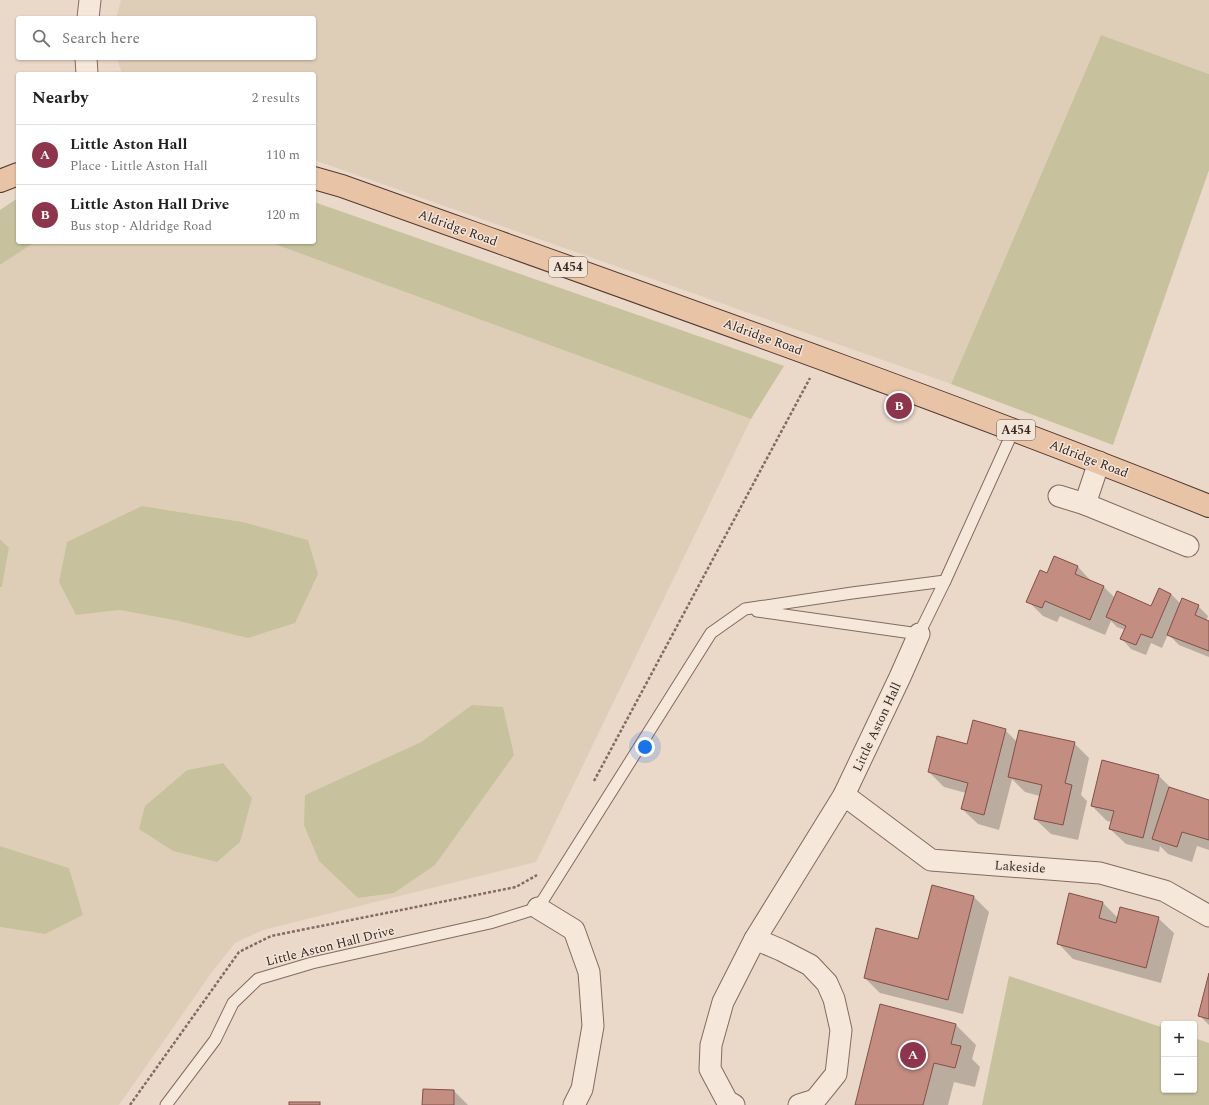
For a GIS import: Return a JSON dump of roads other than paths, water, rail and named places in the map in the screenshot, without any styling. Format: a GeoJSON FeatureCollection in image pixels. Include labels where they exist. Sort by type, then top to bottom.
{"type":"FeatureCollection","features":[{"type":"Feature","properties":{"kind":"main road"},"geometry":{"type":"LineString","coordinates":[[0,181],[16,175]]}},
{"type":"Feature","properties":{"kind":"main road","name":"Aldridge Road"},"geometry":{"type":"LineString","coordinates":[[316,179],[342,186],[821,357],[1014,429],[1209,506]]}},
{"type":"Feature","properties":{"kind":"street"},"geometry":{"type":"LineString","coordinates":[[88,16],[90,0]]}},
{"type":"Feature","properties":{"kind":"street"},"geometry":{"type":"LineString","coordinates":[[86,60],[87,72]]}},
{"type":"Feature","properties":{"kind":"street"},"geometry":{"type":"LineString","coordinates":[[1085,504],[1099,462]]}},
{"type":"Feature","properties":{"kind":"street"},"geometry":{"type":"LineString","coordinates":[[1058,496],[1085,504],[1188,546]]}},
{"type":"Feature","properties":{"kind":"street","name":"Little Aston Hall"},"geometry":{"type":"LineString","coordinates":[[734,1105],[726,1101],[710,1069],[711,1045],[723,1002],[755,939],[844,795],[919,634]]}},
{"type":"Feature","properties":{"kind":"street","name":"Lakeside"},"geometry":{"type":"LineString","coordinates":[[844,795],[932,860],[1100,873],[1165,891],[1209,916]]}},
{"type":"Feature","properties":{"kind":"street"},"geometry":{"type":"LineString","coordinates":[[538,908],[574,930],[589,972],[593,1026],[582,1089],[574,1105]]}},
{"type":"Feature","properties":{"kind":"street"},"geometry":{"type":"LineString","coordinates":[[755,939],[810,965],[827,983],[834,999],[841,1030],[836,1074],[815,1100],[799,1105]]}},
{"type":"Feature","properties":{"kind":"lane"},"geometry":{"type":"LineString","coordinates":[[745,609],[919,634],[945,581],[1014,429]]}},
{"type":"Feature","properties":{"kind":"lane"},"geometry":{"type":"LineString","coordinates":[[538,908],[711,633],[745,609],[945,581]]}},
{"type":"Feature","properties":{"kind":"lane","name":"Little Aston Hall Drive"},"geometry":{"type":"LineString","coordinates":[[166,1105],[215,1040],[233,1003],[258,979],[312,963],[490,922],[538,908]]}},
{"type":"Feature","properties":{"kind":"place","name":"Little Aston Hall Drive"},"geometry":{"type":"Point","coordinates":[899,406]}},
{"type":"Feature","properties":{"kind":"place","name":"Little Aston Hall"},"geometry":{"type":"Point","coordinates":[913,1055]}}]}
